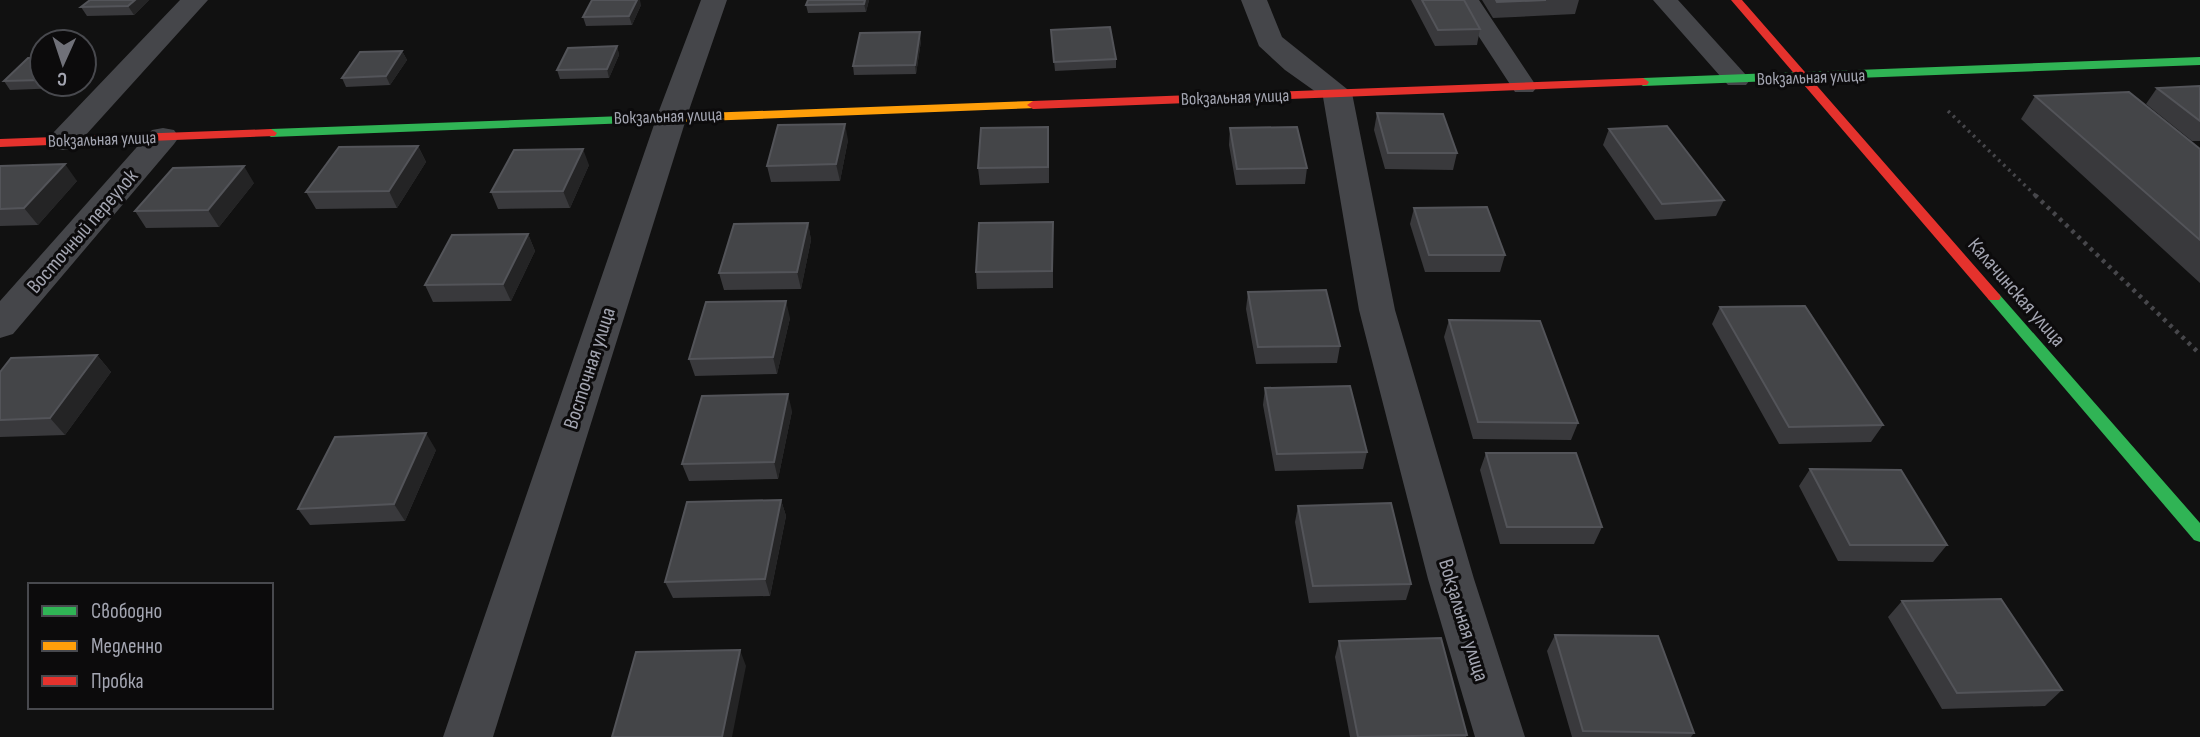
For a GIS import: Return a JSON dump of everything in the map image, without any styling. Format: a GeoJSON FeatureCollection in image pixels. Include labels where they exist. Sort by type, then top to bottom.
{"type":"FeatureCollection","features":[{"type":"Feature","properties":{"kind":"street"},"geometry":{"type":"LineString","coordinates":[[63,141],[195,0]]}},
{"type":"Feature","properties":{"kind":"street","name":"Восточная улица"},"geometry":{"type":"LineString","coordinates":[[468,737],[672,116],[714,0]]}},
{"type":"Feature","properties":{"kind":"street","name":"Вокзальная улица"},"geometry":{"type":"LineString","coordinates":[[1254,0],[1269,40],[1296,64],[1337,93],[1377,310],[1451,579],[1500,737]]}},
{"type":"Feature","properties":{"kind":"street","name":"Калачинская улица"},"geometry":{"type":"LineString","coordinates":[[1736,0],[2200,535]]}},
{"type":"Feature","properties":{"kind":"street","name":"Вокзальная улица"},"geometry":{"type":"LineString","coordinates":[[0,143],[2200,61]]}},
{"type":"Feature","properties":{"kind":"street","name":"Восточный переулок"},"geometry":{"type":"LineString","coordinates":[[0,325],[163,137]]}},
{"type":"Feature","properties":{"kind":"lane"},"geometry":{"type":"LineString","coordinates":[[1467,0],[1524,87]]}},
{"type":"Feature","properties":{"kind":"lane"},"geometry":{"type":"LineString","coordinates":[[1665,0],[1737,80]]}},
{"type":"Feature","properties":{"kind":"path"},"geometry":{"type":"LineString","coordinates":[[1948,111],[2200,354]]}},
{"type":"Feature","properties":{"kind":"building"},"geometry":{"type":"Polygon","coordinates":[[[90,0],[135,0],[128,6],[81,7],[90,0]]]}},
{"type":"Feature","properties":{"kind":"building"},"geometry":{"type":"Polygon","coordinates":[[[592,0],[637,0],[629,16],[583,17],[592,0]]]}},
{"type":"Feature","properties":{"kind":"building"},"geometry":{"type":"Polygon","coordinates":[[[808,0],[865,0],[864,4],[806,5],[808,0]]]}},
{"type":"Feature","properties":{"kind":"building"},"geometry":{"type":"Polygon","coordinates":[[[1422,0],[1464,0],[1480,29],[1438,30],[1422,0]]]}},
{"type":"Feature","properties":{"kind":"building"},"geometry":{"type":"Polygon","coordinates":[[[1496,0],[1546,0],[1497,2],[1496,0]]]}},
{"type":"Feature","properties":{"kind":"building"},"geometry":{"type":"Polygon","coordinates":[[[1110,27],[1116,59],[1054,62],[1051,30],[1110,27]]]}},
{"type":"Feature","properties":{"kind":"building"},"geometry":{"type":"Polygon","coordinates":[[[920,32],[915,65],[853,66],[860,33],[920,32]]]}},
{"type":"Feature","properties":{"kind":"building"},"geometry":{"type":"Polygon","coordinates":[[[617,46],[607,69],[557,70],[568,48],[617,46]]]}},
{"type":"Feature","properties":{"kind":"building"},"geometry":{"type":"Polygon","coordinates":[[[402,51],[386,76],[342,78],[360,52],[402,51]]]}},
{"type":"Feature","properties":{"kind":"building"},"geometry":{"type":"Polygon","coordinates":[[[28,58],[28,80],[4,81],[28,58]]]}},
{"type":"Feature","properties":{"kind":"building"},"geometry":{"type":"Polygon","coordinates":[[[2200,86],[2200,121],[2157,88],[2200,86]]]}},
{"type":"Feature","properties":{"kind":"building"},"geometry":{"type":"Polygon","coordinates":[[[2129,92],[2200,149],[2200,240],[2035,96],[2129,92]]]}},
{"type":"Feature","properties":{"kind":"building"},"geometry":{"type":"Polygon","coordinates":[[[1377,113],[1443,114],[1457,153],[1388,153],[1377,113]]]}},
{"type":"Feature","properties":{"kind":"building"},"geometry":{"type":"Polygon","coordinates":[[[845,124],[836,164],[767,166],[778,125],[845,124]]]}},
{"type":"Feature","properties":{"kind":"building"},"geometry":{"type":"Polygon","coordinates":[[[1667,126],[1724,200],[1662,204],[1609,129],[1667,126]]]}},
{"type":"Feature","properties":{"kind":"building"},"geometry":{"type":"Polygon","coordinates":[[[1048,127],[1048,167],[978,168],[981,128],[1048,127]]]}},
{"type":"Feature","properties":{"kind":"building"},"geometry":{"type":"Polygon","coordinates":[[[1297,127],[1307,168],[1237,169],[1230,128],[1297,127]]]}},
{"type":"Feature","properties":{"kind":"building"},"geometry":{"type":"Polygon","coordinates":[[[418,146],[389,191],[306,192],[339,147],[418,146]]]}},
{"type":"Feature","properties":{"kind":"building"},"geometry":{"type":"Polygon","coordinates":[[[583,149],[563,191],[491,192],[514,150],[583,149]]]}},
{"type":"Feature","properties":{"kind":"building"},"geometry":{"type":"Polygon","coordinates":[[[65,164],[24,208],[0,209],[0,166],[65,164]]]}},
{"type":"Feature","properties":{"kind":"building"},"geometry":{"type":"Polygon","coordinates":[[[244,166],[208,210],[135,211],[173,168],[244,166]]]}},
{"type":"Feature","properties":{"kind":"building"},"geometry":{"type":"Polygon","coordinates":[[[1487,207],[1505,255],[1429,255],[1414,208],[1487,207]]]}},
{"type":"Feature","properties":{"kind":"building"},"geometry":{"type":"Polygon","coordinates":[[[1053,222],[1052,271],[976,272],[979,223],[1053,222]]]}},
{"type":"Feature","properties":{"kind":"building"},"geometry":{"type":"Polygon","coordinates":[[[808,223],[797,272],[719,273],[734,224],[808,223]]]}},
{"type":"Feature","properties":{"kind":"building"},"geometry":{"type":"Polygon","coordinates":[[[528,234],[503,284],[425,285],[452,235],[528,234]]]}},
{"type":"Feature","properties":{"kind":"building"},"geometry":{"type":"Polygon","coordinates":[[[1326,290],[1340,346],[1258,347],[1248,292],[1326,290]]]}},
{"type":"Feature","properties":{"kind":"building"},"geometry":{"type":"Polygon","coordinates":[[[786,301],[773,357],[689,359],[706,302],[786,301]]]}},
{"type":"Feature","properties":{"kind":"building"},"geometry":{"type":"Polygon","coordinates":[[[1805,306],[1883,425],[1789,427],[1720,307],[1805,306]]]}},
{"type":"Feature","properties":{"kind":"building"},"geometry":{"type":"Polygon","coordinates":[[[1449,320],[1540,321],[1578,423],[1478,422],[1449,320]]]}},
{"type":"Feature","properties":{"kind":"building"},"geometry":{"type":"Polygon","coordinates":[[[97,355],[50,418],[0,420],[0,372],[11,358],[97,355]]]}},
{"type":"Feature","properties":{"kind":"building"},"geometry":{"type":"Polygon","coordinates":[[[1350,386],[1367,452],[1277,454],[1265,388],[1350,386]]]}},
{"type":"Feature","properties":{"kind":"building"},"geometry":{"type":"Polygon","coordinates":[[[788,394],[774,462],[682,464],[702,396],[788,394]]]}},
{"type":"Feature","properties":{"kind":"building"},"geometry":{"type":"Polygon","coordinates":[[[426,433],[394,504],[298,509],[335,437],[426,433]]]}},
{"type":"Feature","properties":{"kind":"building"},"geometry":{"type":"Polygon","coordinates":[[[1486,453],[1576,453],[1602,527],[1507,527],[1486,453]]]}},
{"type":"Feature","properties":{"kind":"building"},"geometry":{"type":"Polygon","coordinates":[[[1810,469],[1901,470],[1947,545],[1850,545],[1810,469]]]}},
{"type":"Feature","properties":{"kind":"building"},"geometry":{"type":"Polygon","coordinates":[[[781,500],[765,579],[665,582],[687,502],[781,500]]]}},
{"type":"Feature","properties":{"kind":"building"},"geometry":{"type":"Polygon","coordinates":[[[1391,503],[1411,584],[1313,586],[1298,506],[1391,503]]]}},
{"type":"Feature","properties":{"kind":"building"},"geometry":{"type":"Polygon","coordinates":[[[2001,599],[2062,690],[1957,693],[1902,601],[2001,599]]]}},
{"type":"Feature","properties":{"kind":"building"},"geometry":{"type":"Polygon","coordinates":[[[1555,635],[1658,636],[1694,733],[1583,731],[1555,635]]]}},
{"type":"Feature","properties":{"kind":"building"},"geometry":{"type":"Polygon","coordinates":[[[1441,638],[1467,735],[1358,737],[1339,641],[1441,638]]]}},
{"type":"Feature","properties":{"kind":"building"},"geometry":{"type":"Polygon","coordinates":[[[740,650],[722,737],[612,737],[636,652],[740,650]]]}},
{"type":"Feature","properties":{"kind":"traffic: fast"},"geometry":{"type":"LineString","coordinates":[[1643,82],[2200,61]]}},
{"type":"Feature","properties":{"kind":"traffic: fast"},"geometry":{"type":"LineString","coordinates":[[271,133],[678,118]]}},
{"type":"Feature","properties":{"kind":"traffic: fast"},"geometry":{"type":"LineString","coordinates":[[1994,297],[2200,535]]}},
{"type":"Feature","properties":{"kind":"traffic: slow"},"geometry":{"type":"LineString","coordinates":[[678,118],[1033,105]]}},
{"type":"Feature","properties":{"kind":"traffic: jam"},"geometry":{"type":"LineString","coordinates":[[1736,0],[1994,297]]}},
{"type":"Feature","properties":{"kind":"traffic: jam"},"geometry":{"type":"LineString","coordinates":[[1033,105],[1643,82]]}},
{"type":"Feature","properties":{"kind":"traffic: jam"},"geometry":{"type":"LineString","coordinates":[[0,143],[271,133]]}}]}
